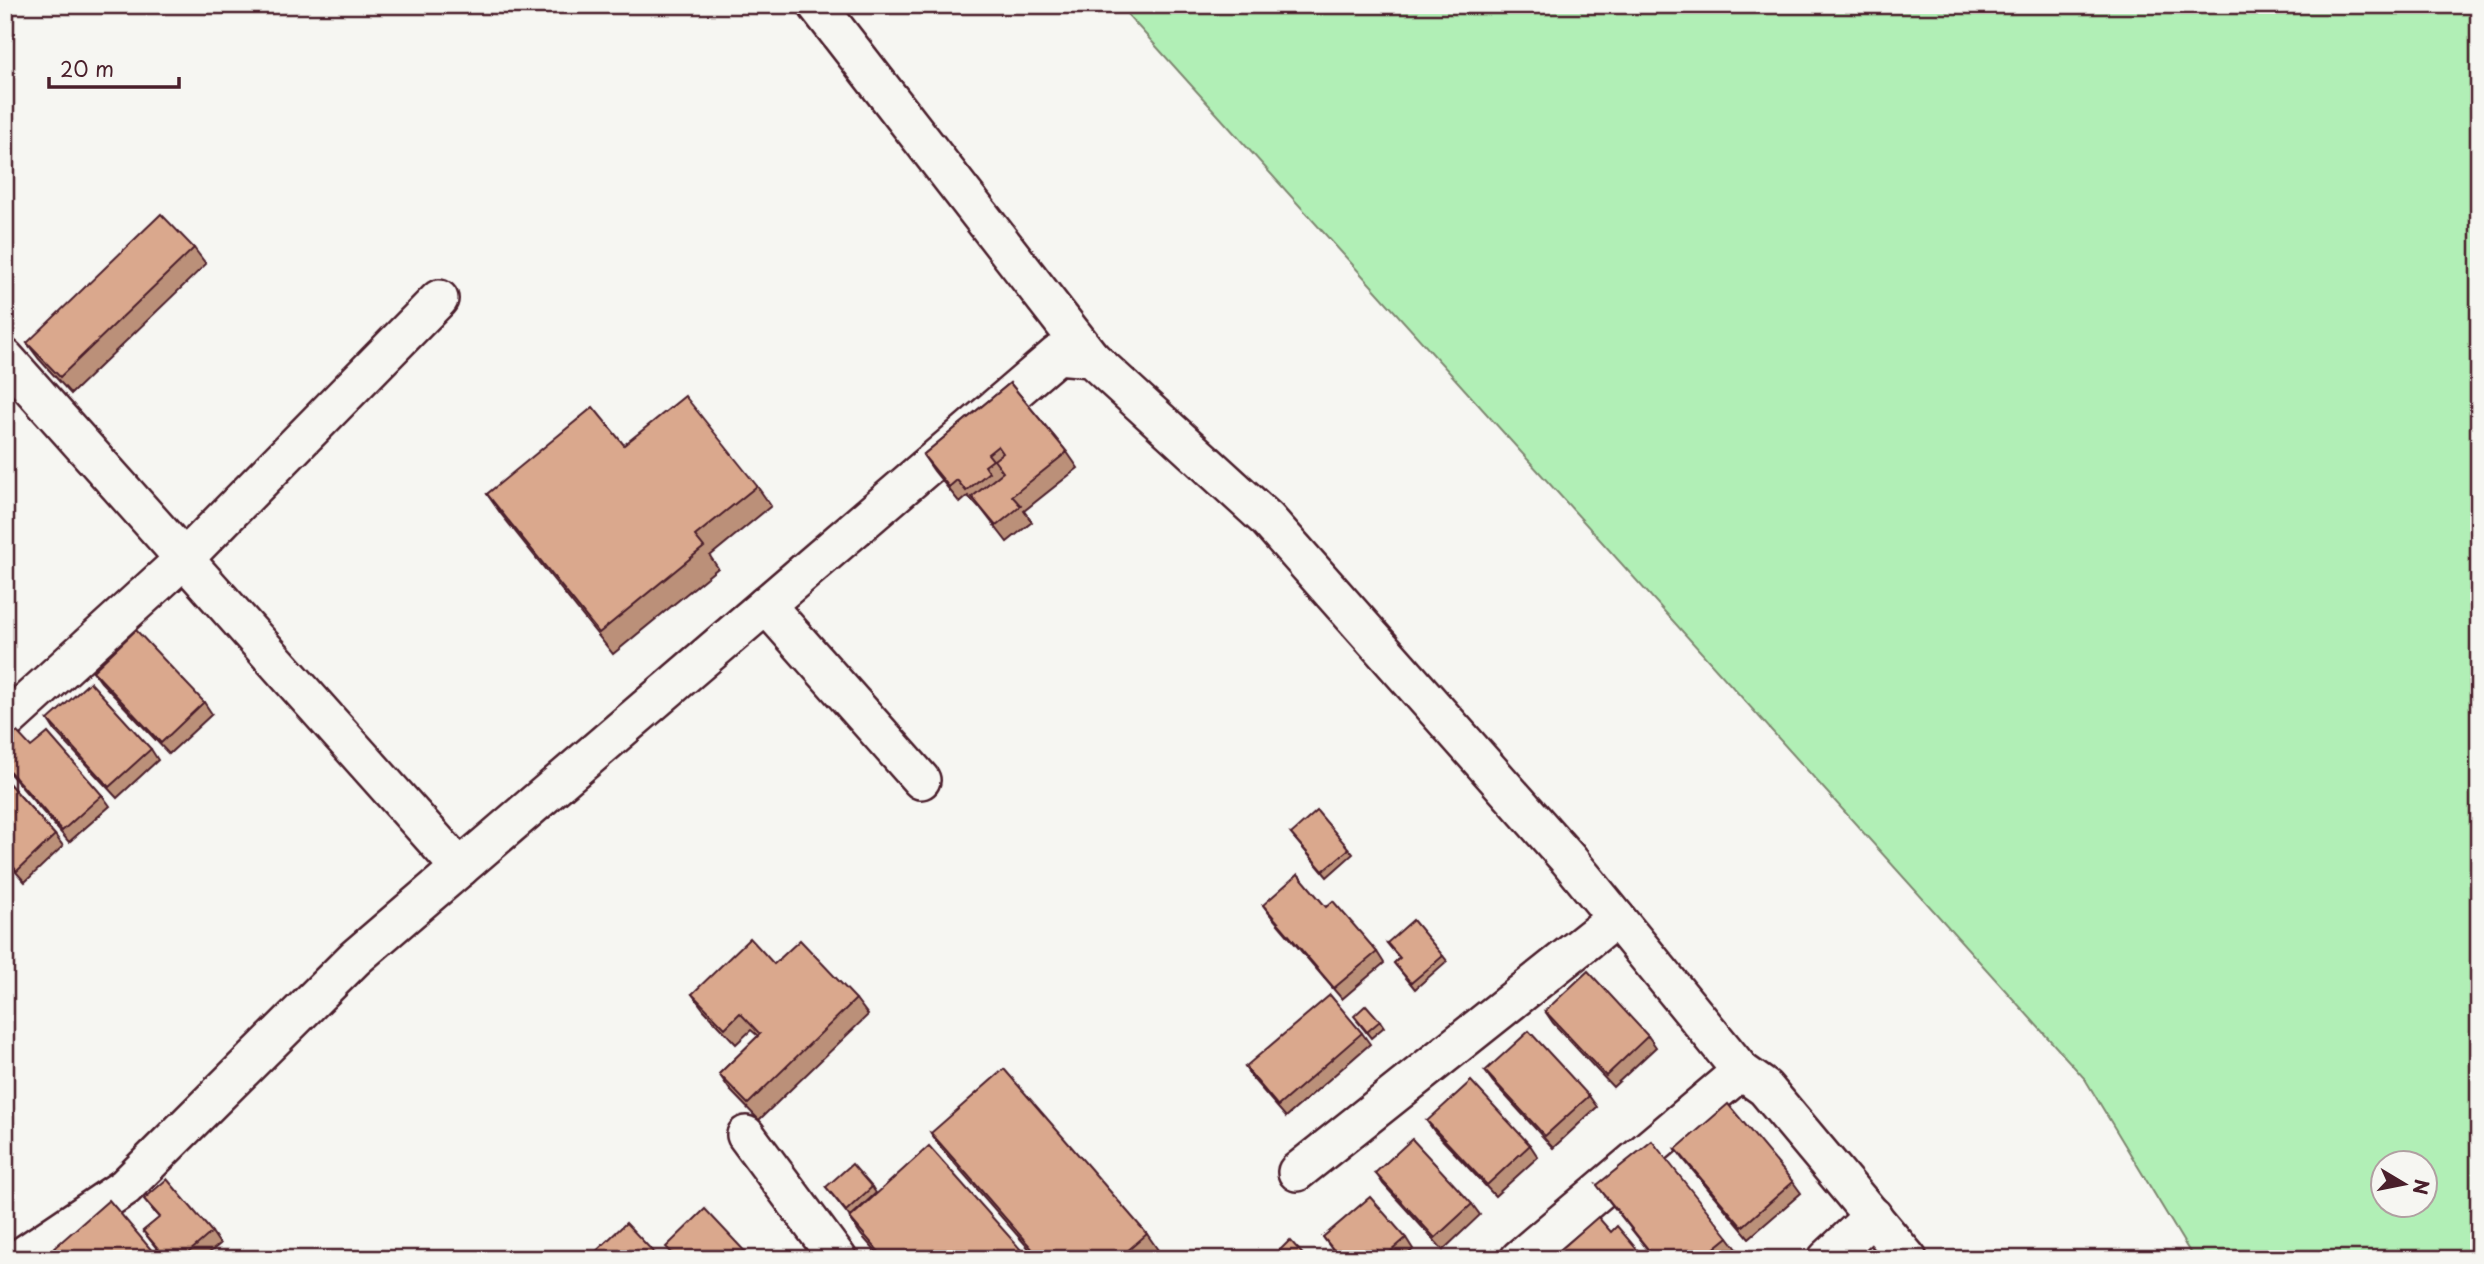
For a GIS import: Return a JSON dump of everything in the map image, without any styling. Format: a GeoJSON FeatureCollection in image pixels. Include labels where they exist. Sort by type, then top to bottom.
{"type":"FeatureCollection","features":[{"type":"Feature","properties":{"kind":"street"},"geometry":{"type":"LineString","coordinates":[[817,5],[1091,358],[1268,520],[1568,859],[1741,1071],[1765,1088],[1908,1259]]}},
{"type":"Feature","properties":{"kind":"street"},"geometry":{"type":"LineString","coordinates":[[5,722],[184,559],[439,299]]}},
{"type":"Feature","properties":{"kind":"street"},"geometry":{"type":"LineString","coordinates":[[18,1259],[125,1187],[355,958],[1057,355],[1091,358]]}},
{"type":"Feature","properties":{"kind":"street"},"geometry":{"type":"LineString","coordinates":[[5,358],[460,868]]}},
{"type":"Feature","properties":{"kind":"street"},"geometry":{"type":"LineString","coordinates":[[766,605],[922,780]]}},
{"type":"Feature","properties":{"kind":"street"},"geometry":{"type":"LineString","coordinates":[[1297,1172],[1616,918]]}},
{"type":"Feature","properties":{"kind":"street"},"geometry":{"type":"LineString","coordinates":[[1519,1259],[1741,1071]]}},
{"type":"Feature","properties":{"kind":"street"},"geometry":{"type":"LineString","coordinates":[[746,1135],[838,1259]]}},
{"type":"Feature","properties":{"kind":"street"},"geometry":{"type":"LineString","coordinates":[[1827,1259],[1873,1216]]}},
{"type":"Feature","properties":{"kind":"green space"},"geometry":{"type":"Polygon","coordinates":[[[1119,5],[2479,5],[2479,1259],[2194,1259],[2085,1079],[1119,5]]]}},
{"type":"Feature","properties":{"kind":"building"},"geometry":{"type":"Polygon","coordinates":[[[161,214],[194,248],[60,377],[27,343],[161,214]]]}},
{"type":"Feature","properties":{"kind":"building"},"geometry":{"type":"Polygon","coordinates":[[[1010,383],[1067,452],[1012,496],[1021,506],[996,526],[972,497],[1003,472],[994,460],[1003,453],[998,446],[988,454],[993,460],[985,466],[989,472],[966,491],[957,480],[949,487],[923,455],[1010,383]]]}},
{"type":"Feature","properties":{"kind":"building"},"geometry":{"type":"Polygon","coordinates":[[[685,396],[757,486],[695,536],[704,547],[599,633],[487,494],[593,407],[624,445],[685,396]]]}},
{"type":"Feature","properties":{"kind":"building"},"geometry":{"type":"Polygon","coordinates":[[[136,630],[204,702],[161,743],[93,671],[136,630]]]}},
{"type":"Feature","properties":{"kind":"building"},"geometry":{"type":"Polygon","coordinates":[[[90,682],[151,749],[109,787],[48,720],[90,682]]]}},
{"type":"Feature","properties":{"kind":"building"},"geometry":{"type":"Polygon","coordinates":[[[17,732],[31,747],[48,733],[102,795],[62,831],[5,766],[5,742],[17,732]]]}},
{"type":"Feature","properties":{"kind":"building"},"geometry":{"type":"Polygon","coordinates":[[[5,779],[55,835],[17,871],[5,858],[5,779]]]}},
{"type":"Feature","properties":{"kind":"building"},"geometry":{"type":"Polygon","coordinates":[[[1317,811],[1349,849],[1323,871],[1291,834],[1317,811]]]}},
{"type":"Feature","properties":{"kind":"building"},"geometry":{"type":"Polygon","coordinates":[[[1298,874],[1326,907],[1333,901],[1377,952],[1334,988],[1263,905],[1298,874]]]}},
{"type":"Feature","properties":{"kind":"building"},"geometry":{"type":"Polygon","coordinates":[[[1413,920],[1443,956],[1411,983],[1394,963],[1400,958],[1387,943],[1413,920]]]}},
{"type":"Feature","properties":{"kind":"building"},"geometry":{"type":"Polygon","coordinates":[[[750,938],[774,964],[800,940],[856,999],[748,1104],[719,1074],[760,1034],[740,1013],[725,1028],[692,994],[750,938]]]}},
{"type":"Feature","properties":{"kind":"building"},"geometry":{"type":"Polygon","coordinates":[[[1588,971],[1648,1036],[1606,1076],[1545,1011],[1588,971]]]}},
{"type":"Feature","properties":{"kind":"building"},"geometry":{"type":"Polygon","coordinates":[[[1330,995],[1362,1033],[1278,1106],[1245,1067],[1330,995]]]}},
{"type":"Feature","properties":{"kind":"building"},"geometry":{"type":"Polygon","coordinates":[[[1366,1005],[1380,1021],[1367,1032],[1354,1016],[1366,1005]]]}},
{"type":"Feature","properties":{"kind":"building"},"geometry":{"type":"Polygon","coordinates":[[[1529,1031],[1589,1096],[1545,1136],[1485,1071],[1529,1031]]]}},
{"type":"Feature","properties":{"kind":"building"},"geometry":{"type":"Polygon","coordinates":[[[1004,1069],[1147,1234],[1118,1259],[1041,1259],[931,1133],[1004,1069]]]}},
{"type":"Feature","properties":{"kind":"building"},"geometry":{"type":"Polygon","coordinates":[[[1471,1081],[1530,1145],[1487,1185],[1427,1121],[1471,1081]]]}},
{"type":"Feature","properties":{"kind":"building"},"geometry":{"type":"Polygon","coordinates":[[[1728,1104],[1793,1182],[1742,1227],[1676,1149],[1728,1104]]]}},
{"type":"Feature","properties":{"kind":"building"},"geometry":{"type":"Polygon","coordinates":[[[1412,1139],[1472,1204],[1435,1238],[1375,1173],[1412,1139]]]}},
{"type":"Feature","properties":{"kind":"building"},"geometry":{"type":"Polygon","coordinates":[[[1652,1141],[1728,1237],[1701,1259],[1656,1259],[1597,1185],[1652,1141]]]}},
{"type":"Feature","properties":{"kind":"building"},"geometry":{"type":"Polygon","coordinates":[[[929,1146],[1029,1259],[885,1259],[850,1218],[929,1146]]]}},
{"type":"Feature","properties":{"kind":"building"},"geometry":{"type":"Polygon","coordinates":[[[852,1164],[872,1187],[846,1211],[826,1187],[852,1164]]]}},
{"type":"Feature","properties":{"kind":"building"},"geometry":{"type":"Polygon","coordinates":[[[167,1179],[212,1232],[181,1259],[167,1259],[143,1231],[160,1217],[144,1199],[167,1179]]]}},
{"type":"Feature","properties":{"kind":"building"},"geometry":{"type":"Polygon","coordinates":[[[1370,1197],[1406,1238],[1383,1258],[1376,1250],[1366,1259],[1341,1259],[1323,1237],[1370,1197]]]}},
{"type":"Feature","properties":{"kind":"building"},"geometry":{"type":"Polygon","coordinates":[[[109,1200],[159,1259],[63,1259],[54,1248],[109,1200]]]}},
{"type":"Feature","properties":{"kind":"building"},"geometry":{"type":"Polygon","coordinates":[[[705,1209],[752,1259],[678,1259],[666,1247],[705,1209]]]}},
{"type":"Feature","properties":{"kind":"building"},"geometry":{"type":"Polygon","coordinates":[[[1598,1217],[1611,1232],[1617,1226],[1645,1259],[1564,1259],[1558,1252],[1598,1217]]]}},
{"type":"Feature","properties":{"kind":"building"},"geometry":{"type":"Polygon","coordinates":[[[626,1223],[660,1259],[588,1259],[626,1223]]]}},
{"type":"Feature","properties":{"kind":"building"},"geometry":{"type":"Polygon","coordinates":[[[1290,1240],[1307,1259],[1271,1259],[1290,1240]]]}}]}
